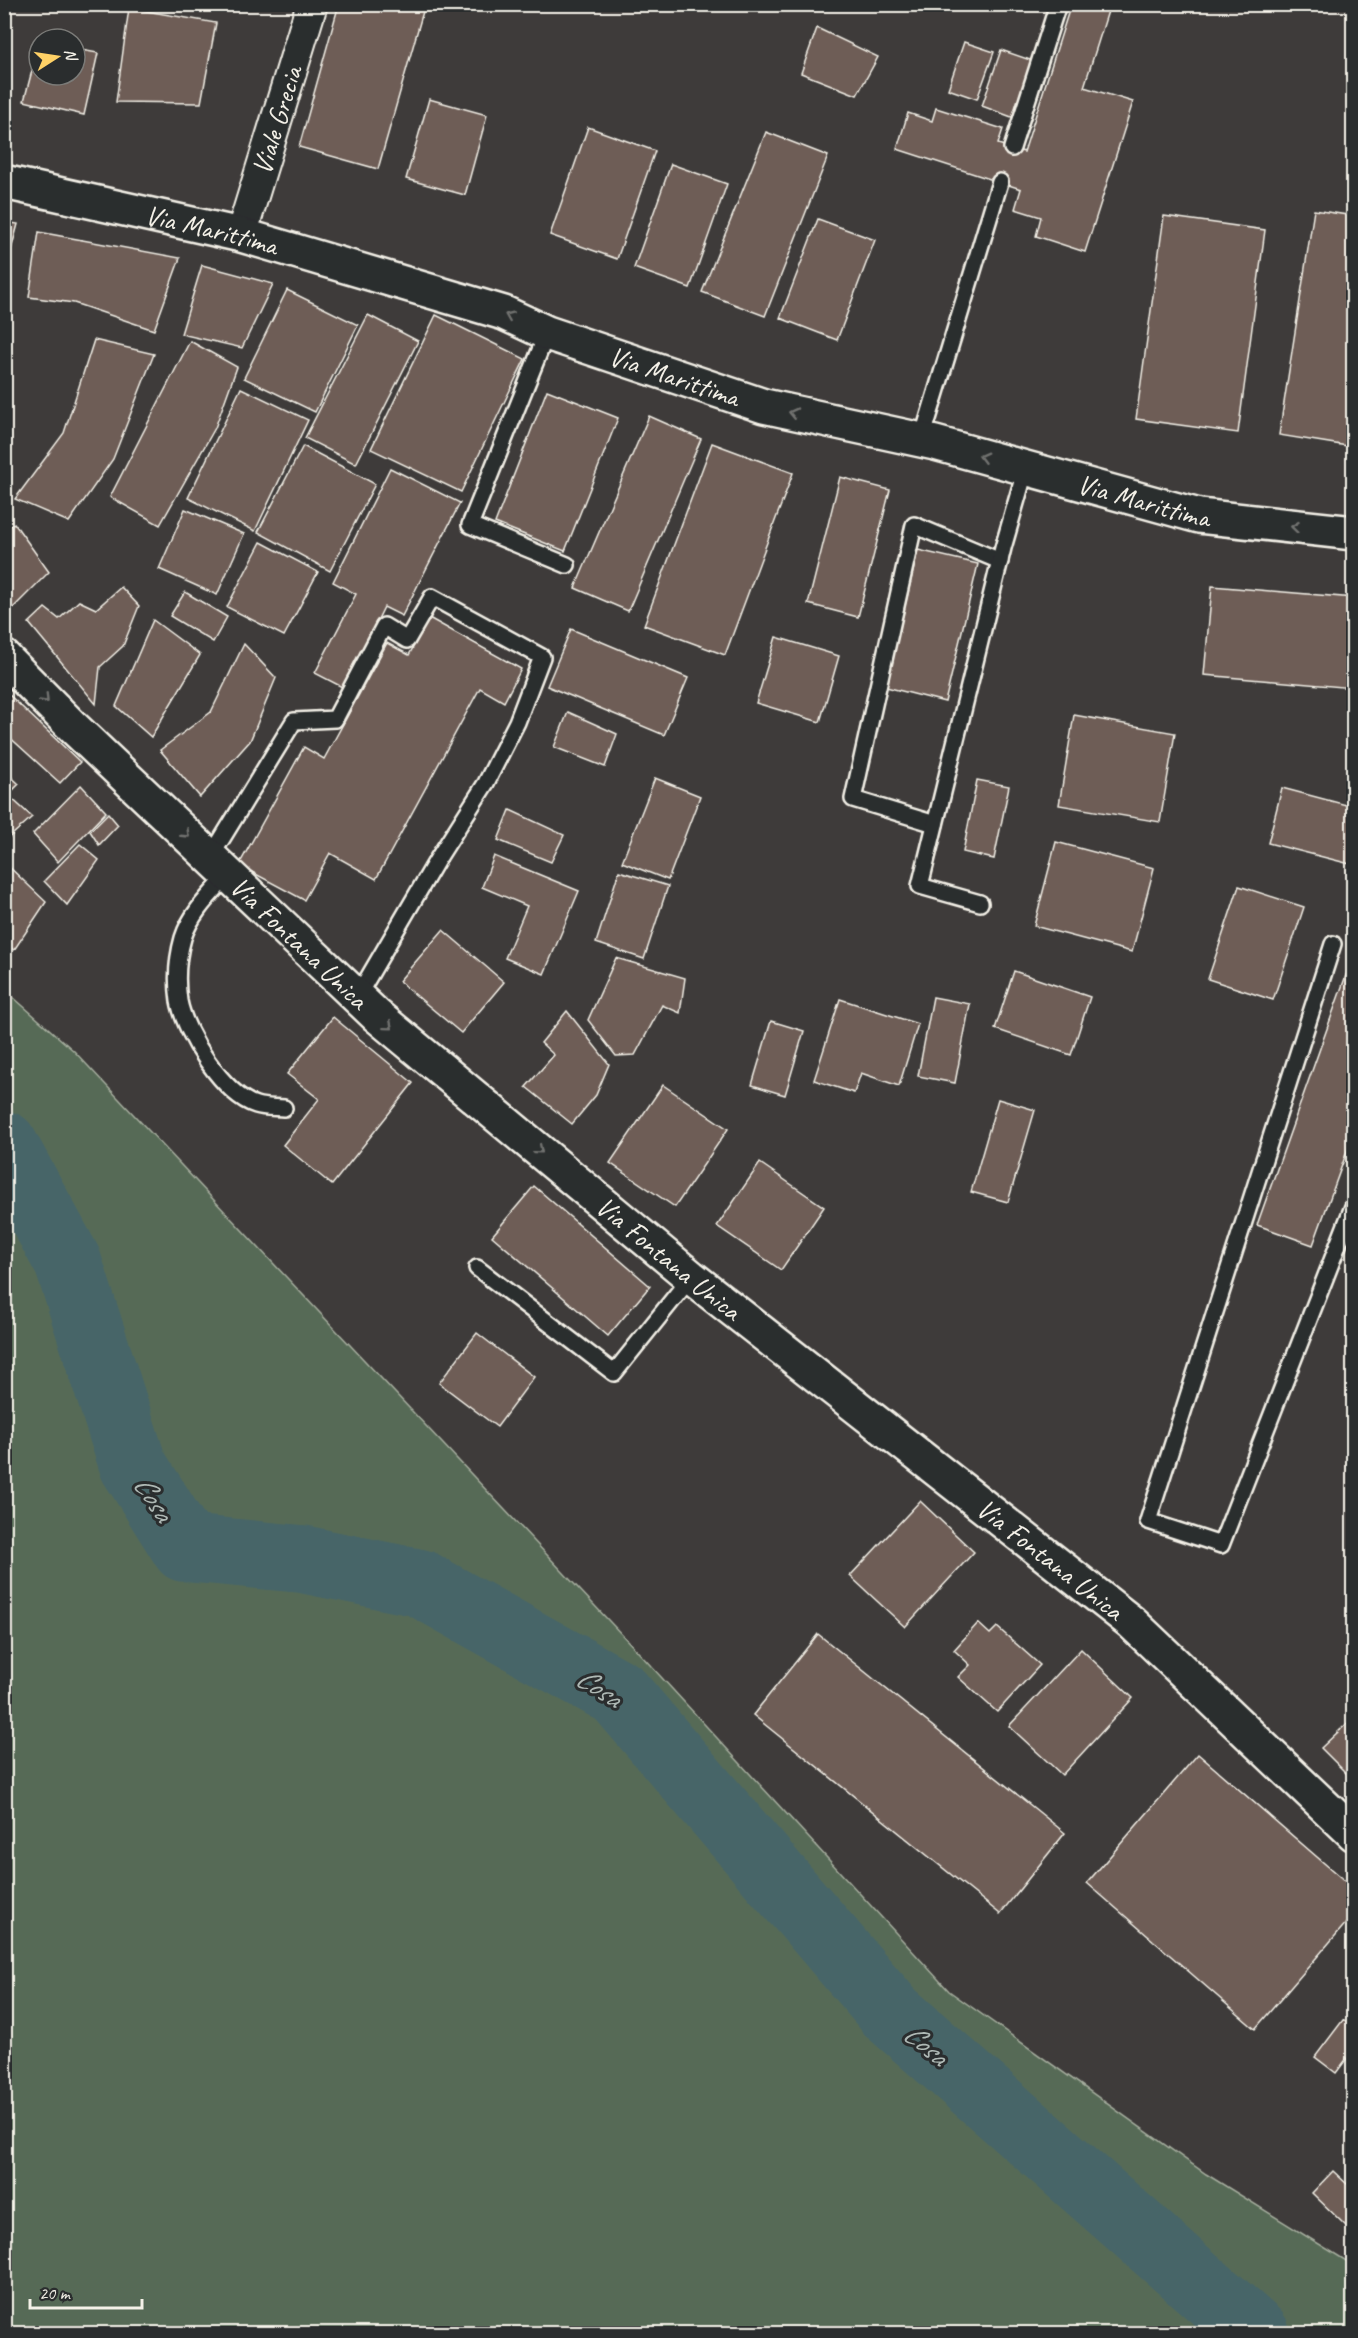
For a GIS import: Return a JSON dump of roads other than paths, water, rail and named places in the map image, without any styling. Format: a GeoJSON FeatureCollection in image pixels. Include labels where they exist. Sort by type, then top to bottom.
{"type":"FeatureCollection","features":[{"type":"Feature","properties":{"kind":"main road","name":"Via Marittima"},"geometry":{"type":"LineString","coordinates":[[4,182],[241,236],[504,314],[548,333],[765,406],[921,442],[935,443],[1199,516],[1353,533]]}},
{"type":"Feature","properties":{"kind":"main road","name":"Via Fontana Unica"},"geometry":{"type":"LineString","coordinates":[[8,667],[357,997],[691,1277],[1131,1622],[1353,1834]]}},
{"type":"Feature","properties":{"kind":"street","name":"Viale Grecia"},"geometry":{"type":"LineString","coordinates":[[241,236],[312,4]]}},
{"type":"Feature","properties":{"kind":"lane"},"geometry":{"type":"LineString","coordinates":[[1012,148],[1058,4]]}},
{"type":"Feature","properties":{"kind":"lane"},"geometry":{"type":"LineString","coordinates":[[921,442],[1000,183]]}},
{"type":"Feature","properties":{"kind":"lane"},"geometry":{"type":"LineString","coordinates":[[548,333],[470,525],[567,565]]}},
{"type":"Feature","properties":{"kind":"lane"},"geometry":{"type":"LineString","coordinates":[[980,903],[920,886],[1000,561],[1026,468]]}},
{"type":"Feature","properties":{"kind":"lane"},"geometry":{"type":"LineString","coordinates":[[935,824],[853,799],[914,525],[1000,561]]}},
{"type":"Feature","properties":{"kind":"lane"},"geometry":{"type":"LineString","coordinates":[[284,1108],[256,1105],[231,1089],[209,1065],[190,1031],[180,1004],[176,972],[183,936],[294,721],[335,719],[384,626],[406,640],[432,597],[542,657],[517,722],[486,783],[437,860],[357,997]]}},
{"type":"Feature","properties":{"kind":"lane"},"geometry":{"type":"LineString","coordinates":[[1333,944],[1148,1521],[1221,1545],[1353,1204]]}},
{"type":"Feature","properties":{"kind":"lane"},"geometry":{"type":"LineString","coordinates":[[477,1268],[614,1373],[691,1277]]}},
{"type":"Feature","properties":{"kind":"waterway","name":"Cosa"},"geometry":{"type":"LineString","coordinates":[[4,1145],[68,1262],[133,1465],[185,1548],[302,1559],[420,1583],[618,1693],[891,2013],[1256,2334]]}}]}
